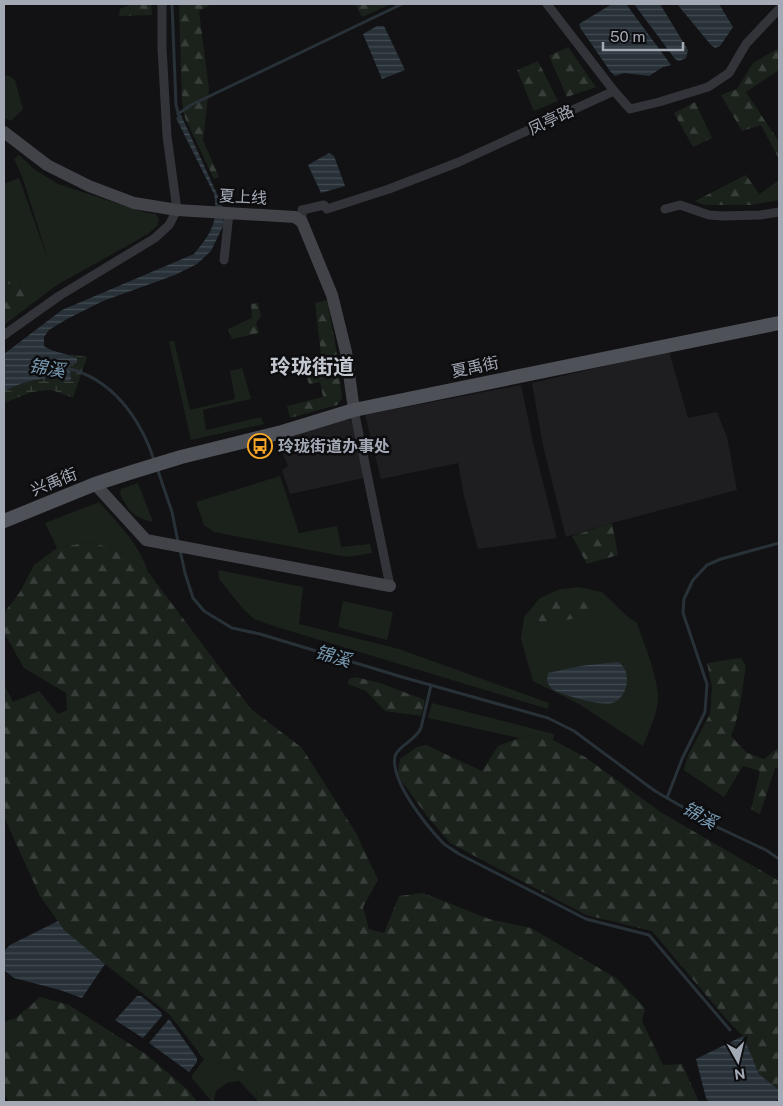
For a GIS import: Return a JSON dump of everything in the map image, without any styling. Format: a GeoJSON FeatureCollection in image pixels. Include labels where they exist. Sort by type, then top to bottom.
{"type":"FeatureCollection","features":[{"type":"Feature","properties":{"kind":"main road","name":"夏禹街"},"geometry":{"type":"LineString","coordinates":[[95,484],[181,457],[282,432],[354,410],[779,323]]}},
{"type":"Feature","properties":{"kind":"main road","name":"兴禹街"},"geometry":{"type":"LineString","coordinates":[[4,519],[95,484]]}},
{"type":"Feature","properties":{"kind":"street"},"geometry":{"type":"LineString","coordinates":[[4,335],[60,296],[155,238],[169,225],[176,210],[166,116],[162,48],[162,4]]}},
{"type":"Feature","properties":{"kind":"street"},"geometry":{"type":"LineString","coordinates":[[547,4],[630,109],[708,87],[729,73],[746,44],[779,8]]}},
{"type":"Feature","properties":{"kind":"street","name":"凤亭路"},"geometry":{"type":"LineString","coordinates":[[302,222],[302,210],[324,204],[327,209],[389,189],[459,162],[614,91]]}},
{"type":"Feature","properties":{"kind":"street","name":"夏上线"},"geometry":{"type":"LineString","coordinates":[[4,132],[47,165],[89,186],[134,203],[176,210],[295,217],[302,222]]}},
{"type":"Feature","properties":{"kind":"street"},"geometry":{"type":"LineString","coordinates":[[665,209],[680,205],[710,215],[724,216],[760,215],[779,212]]}},
{"type":"Feature","properties":{"kind":"street"},"geometry":{"type":"LineString","coordinates":[[224,260],[229,213]]}},
{"type":"Feature","properties":{"kind":"street"},"geometry":{"type":"LineString","coordinates":[[95,484],[146,540],[390,586],[354,410],[346,352],[332,295],[302,222]]}},
{"type":"Feature","properties":{"kind":"shaded area"},"geometry":{"type":"Polygon","coordinates":[[[669,351],[688,418],[717,412],[727,437],[737,490],[566,537],[543,446],[532,383],[669,351]]]}},
{"type":"Feature","properties":{"kind":"shaded area"},"geometry":{"type":"Polygon","coordinates":[[[521,385],[557,538],[478,549],[464,496],[458,463],[381,479],[365,415],[521,385]]]}},
{"type":"Feature","properties":{"kind":"shaded area"},"geometry":{"type":"Polygon","coordinates":[[[344,419],[350,420],[352,423],[364,478],[290,494],[282,470],[288,466],[277,439],[344,419]]]}},
{"type":"Feature","properties":{"kind":"green space"},"geometry":{"type":"Polygon","coordinates":[[[151,4],[152,15],[119,16],[120,9],[130,5],[151,4]]]}},
{"type":"Feature","properties":{"kind":"green space"},"geometry":{"type":"Polygon","coordinates":[[[179,4],[212,4],[199,11],[209,89],[203,140],[219,177],[214,179],[185,118],[182,102],[179,4]]]}},
{"type":"Feature","properties":{"kind":"green space"},"geometry":{"type":"Polygon","coordinates":[[[355,4],[391,4],[362,17],[355,4]]]}},
{"type":"Feature","properties":{"kind":"green space"},"geometry":{"type":"Polygon","coordinates":[[[568,47],[596,87],[567,97],[549,56],[568,47]]]}},
{"type":"Feature","properties":{"kind":"green space"},"geometry":{"type":"Polygon","coordinates":[[[779,48],[779,70],[746,92],[779,142],[779,159],[761,125],[742,131],[721,95],[737,89],[753,63],[779,48]]]}},
{"type":"Feature","properties":{"kind":"green space"},"geometry":{"type":"Polygon","coordinates":[[[538,61],[558,101],[534,111],[517,70],[538,61]]]}},
{"type":"Feature","properties":{"kind":"green space"},"geometry":{"type":"Polygon","coordinates":[[[8,75],[15,80],[23,109],[11,121],[4,118],[4,76],[8,75]]]}},
{"type":"Feature","properties":{"kind":"green space"},"geometry":{"type":"Polygon","coordinates":[[[695,102],[712,138],[693,147],[674,113],[695,102]]]}},
{"type":"Feature","properties":{"kind":"green space"},"geometry":{"type":"Polygon","coordinates":[[[19,155],[34,169],[58,184],[147,213],[156,214],[159,219],[158,225],[148,234],[57,285],[29,306],[16,274],[8,282],[8,299],[4,304],[4,184],[19,178],[49,262],[22,176],[14,159],[19,155]]]}},
{"type":"Feature","properties":{"kind":"green space"},"geometry":{"type":"Polygon","coordinates":[[[746,175],[759,194],[754,198],[752,205],[705,205],[695,201],[746,175]]]}},
{"type":"Feature","properties":{"kind":"green space"},"geometry":{"type":"Polygon","coordinates":[[[779,180],[779,200],[752,205],[754,198],[779,180]]]}},
{"type":"Feature","properties":{"kind":"green space"},"geometry":{"type":"Polygon","coordinates":[[[16,274],[29,306],[4,325],[4,304],[8,299],[8,282],[16,274]]]}},
{"type":"Feature","properties":{"kind":"green space"},"geometry":{"type":"Polygon","coordinates":[[[327,300],[336,348],[342,399],[337,405],[290,418],[287,406],[323,397],[320,382],[309,384],[307,378],[323,372],[315,303],[327,300]]]}},
{"type":"Feature","properties":{"kind":"green space"},"geometry":{"type":"Polygon","coordinates":[[[258,303],[261,316],[256,323],[259,333],[232,339],[228,329],[252,318],[251,304],[258,303]]]}},
{"type":"Feature","properties":{"kind":"green space"},"geometry":{"type":"Polygon","coordinates":[[[174,340],[190,410],[235,399],[230,371],[242,368],[251,399],[203,410],[206,430],[261,417],[264,424],[191,440],[169,342],[174,340]]]}},
{"type":"Feature","properties":{"kind":"green space"},"geometry":{"type":"Polygon","coordinates":[[[68,354],[87,357],[73,398],[52,390],[32,392],[4,403],[4,391],[23,383],[52,378],[69,382],[71,379],[70,365],[77,363],[77,358],[68,354]]]}},
{"type":"Feature","properties":{"kind":"green space"},"geometry":{"type":"Polygon","coordinates":[[[280,476],[299,533],[337,526],[341,547],[370,544],[372,553],[347,557],[214,532],[204,525],[196,502],[280,476]]]}},
{"type":"Feature","properties":{"kind":"green space"},"geometry":{"type":"Polygon","coordinates":[[[138,483],[153,522],[132,513],[120,494],[121,489],[138,483]]]}},
{"type":"Feature","properties":{"kind":"green space"},"geometry":{"type":"Polygon","coordinates":[[[99,502],[134,543],[148,572],[116,549],[89,542],[57,548],[45,523],[99,502]]]}},
{"type":"Feature","properties":{"kind":"green space"},"geometry":{"type":"Polygon","coordinates":[[[612,523],[618,555],[587,564],[572,536],[612,523]]]}},
{"type":"Feature","properties":{"kind":"green space"},"geometry":{"type":"Polygon","coordinates":[[[89,542],[116,549],[148,572],[251,709],[302,748],[356,833],[378,880],[363,907],[369,929],[384,933],[399,896],[423,893],[489,919],[531,928],[616,978],[645,1008],[642,1021],[663,1065],[682,1064],[699,1102],[258,1102],[256,1099],[258,1076],[204,1059],[169,1014],[64,930],[40,896],[4,817],[4,684],[13,702],[39,691],[58,714],[67,710],[66,693],[24,668],[4,633],[4,613],[20,592],[34,565],[57,548],[89,542]]]}},
{"type":"Feature","properties":{"kind":"green space"},"geometry":{"type":"Polygon","coordinates":[[[218,570],[303,587],[299,624],[399,649],[549,703],[548,709],[254,619],[244,610],[219,579],[218,570]]]}},
{"type":"Feature","properties":{"kind":"green space"},"geometry":{"type":"Polygon","coordinates":[[[579,587],[602,592],[637,623],[652,667],[658,694],[651,728],[643,746],[579,704],[533,681],[521,639],[524,617],[540,598],[560,589],[579,587]]]}},
{"type":"Feature","properties":{"kind":"green space"},"geometry":{"type":"Polygon","coordinates":[[[581,595],[592,595],[597,603],[596,613],[546,625],[540,623],[535,615],[555,601],[581,595]]]}},
{"type":"Feature","properties":{"kind":"green space"},"geometry":{"type":"Polygon","coordinates":[[[343,601],[393,612],[387,640],[338,627],[343,601]]]}},
{"type":"Feature","properties":{"kind":"green space"},"geometry":{"type":"Polygon","coordinates":[[[741,658],[746,666],[739,711],[731,736],[747,753],[764,759],[779,747],[779,767],[775,768],[760,814],[751,810],[760,771],[743,766],[724,797],[684,770],[688,755],[710,714],[712,687],[707,663],[741,658]]]}},
{"type":"Feature","properties":{"kind":"green space"},"geometry":{"type":"Polygon","coordinates":[[[355,677],[380,683],[425,700],[421,716],[385,711],[366,691],[348,684],[349,679],[355,677]]]}},
{"type":"Feature","properties":{"kind":"green space"},"geometry":{"type":"Polygon","coordinates":[[[432,703],[554,734],[553,740],[528,735],[519,738],[428,718],[432,703]]]}},
{"type":"Feature","properties":{"kind":"green space"},"geometry":{"type":"Polygon","coordinates":[[[528,735],[553,740],[585,757],[662,813],[779,881],[779,1090],[759,1074],[743,1036],[728,1021],[652,931],[586,915],[450,843],[427,816],[397,775],[400,759],[417,747],[426,745],[482,771],[498,746],[528,735]]]}},
{"type":"Feature","properties":{"kind":"green space"},"geometry":{"type":"Polygon","coordinates":[[[40,997],[69,1005],[147,1055],[189,1091],[197,1102],[9,1102],[4,1094],[4,1050],[23,1040],[16,1018],[40,997]]]}},
{"type":"Feature","properties":{"kind":"green space"},"geometry":{"type":"Polygon","coordinates":[[[16,1018],[23,1040],[4,1050],[4,1024],[6,1021],[16,1018]]]}},
{"type":"Feature","properties":{"kind":"green space"},"geometry":{"type":"Polygon","coordinates":[[[204,1059],[258,1076],[256,1099],[239,1081],[227,1083],[216,1091],[215,1102],[212,1102],[191,1077],[204,1059]]]}},
{"type":"Feature","properties":{"kind":"water"},"geometry":{"type":"Polygon","coordinates":[[[612,4],[626,4],[671,65],[663,67],[649,76],[624,73],[615,76],[610,71],[579,24],[612,4]]]}},
{"type":"Feature","properties":{"kind":"water"},"geometry":{"type":"Polygon","coordinates":[[[634,4],[660,4],[688,50],[686,58],[679,61],[675,59],[634,4]]]}},
{"type":"Feature","properties":{"kind":"water"},"geometry":{"type":"Polygon","coordinates":[[[677,4],[719,4],[733,27],[720,46],[715,48],[677,4]]]}},
{"type":"Feature","properties":{"kind":"water"},"geometry":{"type":"Polygon","coordinates":[[[377,26],[384,26],[405,70],[382,79],[363,34],[377,26]]]}},
{"type":"Feature","properties":{"kind":"water"},"geometry":{"type":"Polygon","coordinates":[[[181,115],[222,205],[224,224],[211,251],[197,264],[175,275],[103,301],[49,330],[44,337],[44,346],[77,358],[77,363],[70,365],[71,379],[69,382],[58,378],[45,378],[23,383],[4,391],[4,354],[62,310],[194,254],[205,240],[214,220],[214,194],[176,118],[181,115]]]}},
{"type":"Feature","properties":{"kind":"water"},"geometry":{"type":"Polygon","coordinates":[[[329,153],[334,156],[345,186],[321,193],[308,165],[329,153]]]}},
{"type":"Feature","properties":{"kind":"water"},"geometry":{"type":"Polygon","coordinates":[[[618,662],[626,671],[627,684],[622,696],[612,703],[592,702],[566,695],[550,687],[547,681],[548,673],[580,666],[618,662]]]}},
{"type":"Feature","properties":{"kind":"water"},"geometry":{"type":"Polygon","coordinates":[[[58,921],[64,930],[105,964],[82,998],[14,978],[4,970],[4,951],[10,945],[58,921]]]}},
{"type":"Feature","properties":{"kind":"water"},"geometry":{"type":"Polygon","coordinates":[[[137,996],[141,996],[161,1012],[162,1016],[143,1038],[115,1020],[137,996]]]}},
{"type":"Feature","properties":{"kind":"water"},"geometry":{"type":"Polygon","coordinates":[[[169,1019],[197,1058],[197,1062],[189,1072],[149,1043],[169,1019]]]}},
{"type":"Feature","properties":{"kind":"water"},"geometry":{"type":"Polygon","coordinates":[[[743,1036],[759,1074],[779,1090],[779,1097],[776,1102],[709,1102],[706,1098],[696,1059],[743,1036]]]}},
{"type":"Feature","properties":{"kind":"waterway"},"geometry":{"type":"LineString","coordinates":[[172,4],[176,105],[180,120]]}},
{"type":"Feature","properties":{"kind":"waterway"},"geometry":{"type":"LineString","coordinates":[[178,114],[191,105],[402,4]]}},
{"type":"Feature","properties":{"kind":"waterway","name":"锦溪"},"geometry":{"type":"LineString","coordinates":[[66,368],[82,373],[97,381],[122,402],[141,429],[154,460]]}},
{"type":"Feature","properties":{"kind":"waterway","name":"锦溪"},"geometry":{"type":"LineString","coordinates":[[157,468],[172,512],[178,542]]}},
{"type":"Feature","properties":{"kind":"waterway"},"geometry":{"type":"LineString","coordinates":[[667,798],[682,759],[705,712],[707,684],[683,613],[684,599],[693,580],[707,565],[721,559],[779,543]]}},
{"type":"Feature","properties":{"kind":"waterway","name":"锦溪"},"geometry":{"type":"LineString","coordinates":[[180,550],[193,598],[204,611],[232,628],[260,634],[402,677],[548,718],[574,731],[655,791],[717,827],[766,850],[779,859]]}},
{"type":"Feature","properties":{"kind":"waterway"},"geometry":{"type":"LineString","coordinates":[[431,685],[421,728],[415,736],[399,749],[395,756],[395,766],[398,778],[411,802],[436,835],[459,854],[586,919],[649,935],[730,1030]]}},
{"type":"Feature","properties":{"kind":"place","name":"玲珑街道办事处"},"geometry":{"type":"Point","coordinates":[260,446]}},
{"type":"Feature","properties":{"kind":"district","name":"玲珑街道"},"geometry":{"type":"Point","coordinates":[312,366]}}]}
